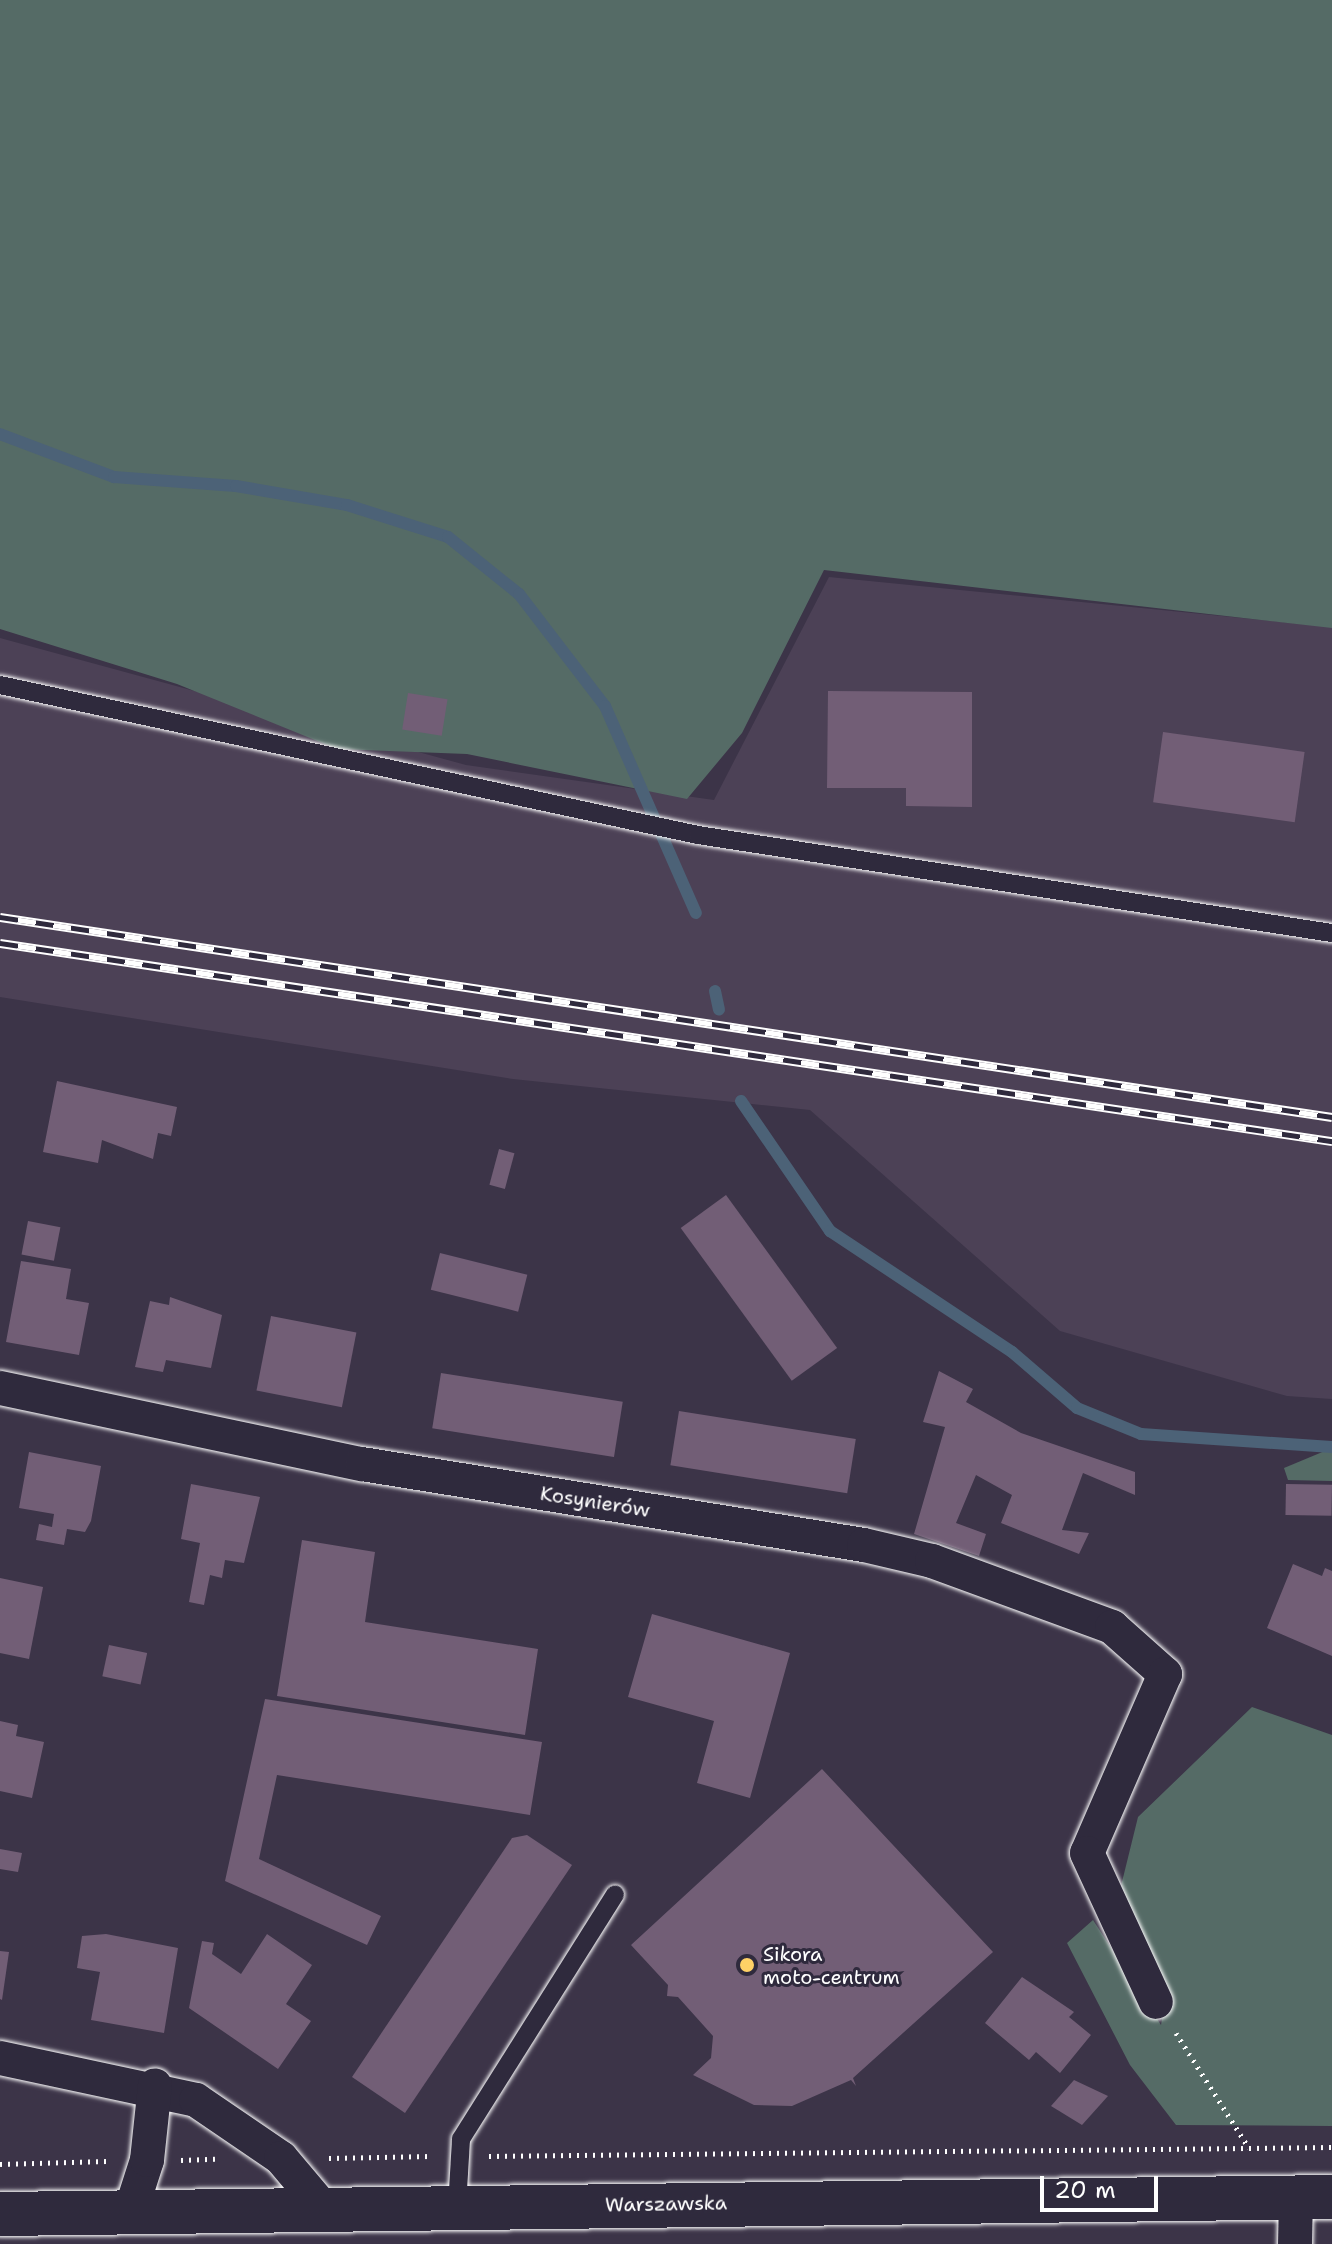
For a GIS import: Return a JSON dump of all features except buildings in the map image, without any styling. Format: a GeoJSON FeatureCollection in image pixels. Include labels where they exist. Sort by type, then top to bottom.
{"type":"FeatureCollection","features":[{"type":"Feature","properties":{"kind":"main road","name":"Warszawska"},"geometry":{"type":"LineString","coordinates":[[0,2214],[1314,2197]]}},
{"type":"Feature","properties":{"kind":"street","name":"Kosynierów"},"geometry":{"type":"LineString","coordinates":[[0,1388],[362,1464],[932,1561],[1112,1627],[1165,1674],[1087,1853],[1156,2002]]}},
{"type":"Feature","properties":{"kind":"street"},"geometry":{"type":"LineString","coordinates":[[0,2058],[155,2085],[196,2100],[281,2158],[325,2210]]}},
{"type":"Feature","properties":{"kind":"street"},"geometry":{"type":"LineString","coordinates":[[130,2213],[147,2160],[155,2085]]}},
{"type":"Feature","properties":{"kind":"street"},"geometry":{"type":"LineString","coordinates":[[1295,2244],[1314,2197]]}},
{"type":"Feature","properties":{"kind":"lane"},"geometry":{"type":"LineString","coordinates":[[0,685],[698,835],[1332,933]]}},
{"type":"Feature","properties":{"kind":"lane"},"geometry":{"type":"LineString","coordinates":[[457,2207],[461,2139],[615,1894]]}},
{"type":"Feature","properties":{"kind":"path"},"geometry":{"type":"LineString","coordinates":[[1156,2002],[1249,2148]]}},
{"type":"Feature","properties":{"kind":"path"},"geometry":{"type":"LineString","coordinates":[[0,2164],[281,2158],[1332,2147]]}},
{"type":"Feature","properties":{"kind":"shaded area"},"geometry":{"type":"Polygon","coordinates":[[[829,577],[1332,627],[1332,1399],[1287,1396],[1060,1331],[810,1110],[513,1079],[0,997],[0,638],[466,765],[714,800],[829,577]]]}},
{"type":"Feature","properties":{"kind":"green space"},"geometry":{"type":"Polygon","coordinates":[[[0,0],[1332,0],[1332,628],[824,570],[742,733],[687,799],[467,754],[337,749],[177,684],[0,629],[0,0]]]}},
{"type":"Feature","properties":{"kind":"green space"},"geometry":{"type":"Polygon","coordinates":[[[1332,1448],[1332,1481],[1288,1480],[1284,1468],[1332,1448]]]}},
{"type":"Feature","properties":{"kind":"green space"},"geometry":{"type":"Polygon","coordinates":[[[1252,1707],[1332,1735],[1332,2126],[1176,2125],[1130,2065],[1067,1943],[1093,1920],[1161,2025],[1167,1990],[1121,1886],[1138,1817],[1252,1707]]]}},
{"type":"Feature","properties":{"kind":"waterway"},"geometry":{"type":"LineString","coordinates":[[0,434],[114,477],[236,486],[347,505],[448,537],[519,594],[605,706],[696,913]]}},
{"type":"Feature","properties":{"kind":"waterway"},"geometry":{"type":"LineString","coordinates":[[715,991],[719,1010]]}},
{"type":"Feature","properties":{"kind":"waterway"},"geometry":{"type":"LineString","coordinates":[[741,1101],[830,1231],[1012,1352],[1077,1408],[1141,1434],[1332,1447]]}},
{"type":"Feature","properties":{"kind":"railway"},"geometry":{"type":"LineString","coordinates":[[0,917],[1332,1117]]}},
{"type":"Feature","properties":{"kind":"railway"},"geometry":{"type":"LineString","coordinates":[[0,943],[1332,1141]]}},
{"type":"Feature","properties":{"kind":"place","name":"Sikora moto-centrum"},"geometry":{"type":"Point","coordinates":[747,1965]}}]}
